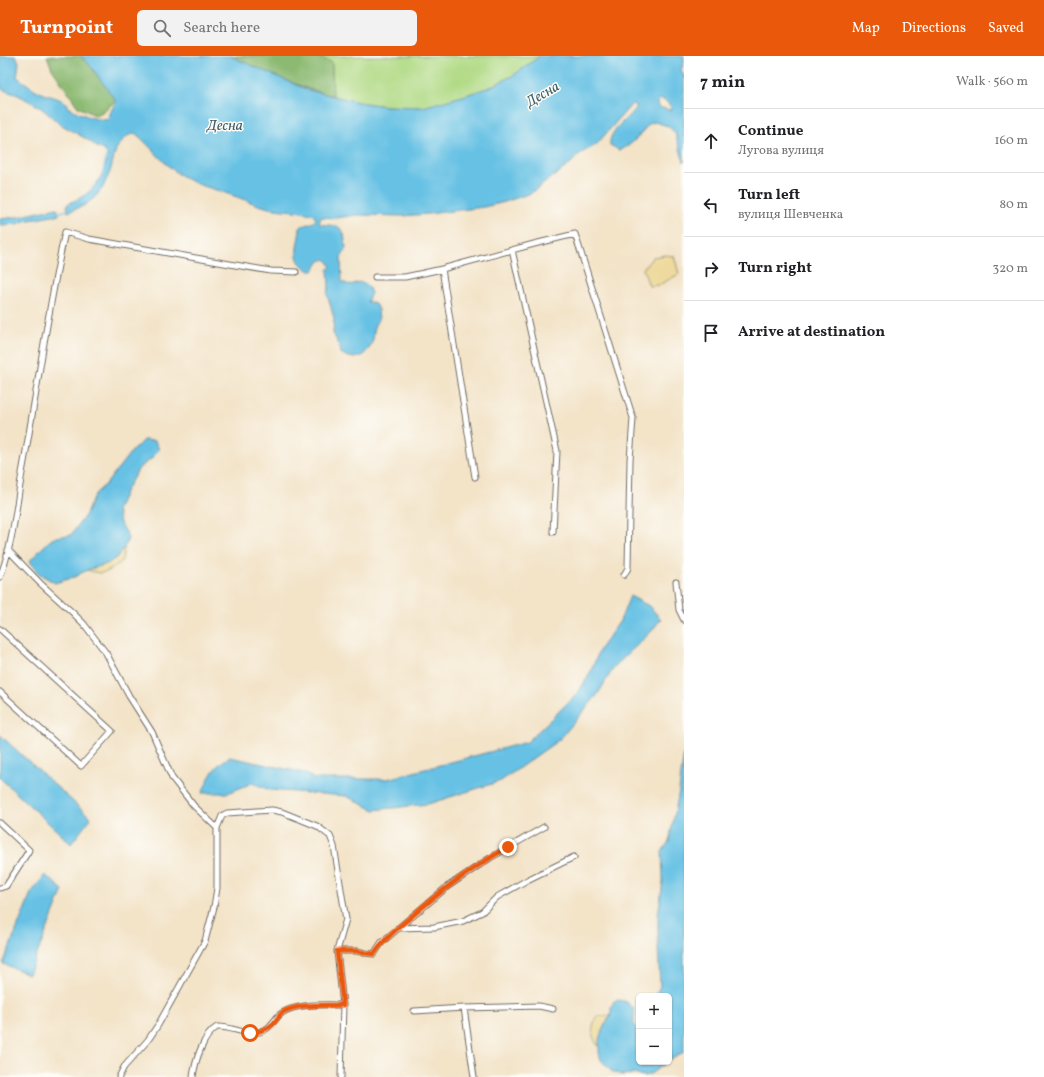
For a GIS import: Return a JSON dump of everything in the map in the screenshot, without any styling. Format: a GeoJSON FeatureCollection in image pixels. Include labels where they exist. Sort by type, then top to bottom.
{"type":"FeatureCollection","features":[{"type":"Feature","properties":{"kind":"street"},"geometry":{"type":"LineString","coordinates":[[0,577],[8,550],[57,266],[65,232],[89,239],[271,271],[296,272]]}},
{"type":"Feature","properties":{"kind":"street"},"geometry":{"type":"LineString","coordinates":[[375,278],[405,276],[442,269],[576,234],[633,418],[630,460],[628,568],[624,575]]}},
{"type":"Feature","properties":{"kind":"street"},"geometry":{"type":"LineString","coordinates":[[512,250],[557,451],[553,532]]}},
{"type":"Feature","properties":{"kind":"street"},"geometry":{"type":"LineString","coordinates":[[442,269],[475,477]]}},
{"type":"Feature","properties":{"kind":"street"},"geometry":{"type":"LineString","coordinates":[[8,550],[40,583],[84,624],[106,653],[129,696],[152,732],[172,778],[194,806],[217,828]]}},
{"type":"Feature","properties":{"kind":"street"},"geometry":{"type":"LineString","coordinates":[[676,582],[679,610],[684,620]]}},
{"type":"Feature","properties":{"kind":"street"},"geometry":{"type":"LineString","coordinates":[[0,629],[112,731],[81,766],[0,692]]}},
{"type":"Feature","properties":{"kind":"street"},"geometry":{"type":"LineString","coordinates":[[119,1077],[124,1067],[148,1040],[158,1026],[204,941],[214,907],[217,888],[217,828],[222,816],[227,813],[272,810],[282,812],[316,826],[330,836],[334,846],[346,920],[337,951],[343,1005],[342,1077]]}},
{"type":"Feature","properties":{"kind":"street"},"geometry":{"type":"LineString","coordinates":[[0,823],[28,850],[6,886],[1,888]]}},
{"type":"Feature","properties":{"kind":"street"},"geometry":{"type":"LineString","coordinates":[[337,951],[357,951],[374,954],[382,942],[453,883],[490,858],[544,827]]}},
{"type":"Feature","properties":{"kind":"street"},"geometry":{"type":"LineString","coordinates":[[398,928],[434,927],[452,924],[472,918],[482,912],[497,897],[529,879],[574,857]]}},
{"type":"Feature","properties":{"kind":"street"},"geometry":{"type":"LineString","coordinates":[[193,1077],[196,1061],[206,1038],[217,1027],[250,1033],[258,1032],[265,1030],[273,1024],[281,1014],[293,1009],[304,1006],[343,1005]]}},
{"type":"Feature","properties":{"kind":"street"},"geometry":{"type":"LineString","coordinates":[[414,1011],[539,1006],[553,1009]]}},
{"type":"Feature","properties":{"kind":"street"},"geometry":{"type":"LineString","coordinates":[[464,1008],[474,1077]]}},
{"type":"Feature","properties":{"kind":"green space"},"geometry":{"type":"Polygon","coordinates":[[[47,56],[80,56],[89,64],[116,101],[97,116],[78,107],[52,69],[47,56]]]}},
{"type":"Feature","properties":{"kind":"green space"},"geometry":{"type":"Polygon","coordinates":[[[230,56],[540,56],[514,75],[490,87],[423,107],[385,106],[358,102],[308,90],[230,56]]]}},
{"type":"Feature","properties":{"kind":"green space"},"geometry":{"type":"Polygon","coordinates":[[[237,56],[314,56],[332,62],[333,96],[308,88],[235,59],[237,56]]]}},
{"type":"Feature","properties":{"kind":"sand"},"geometry":{"type":"Polygon","coordinates":[[[665,255],[674,256],[679,274],[659,285],[649,286],[643,269],[653,257],[665,255]]]}},
{"type":"Feature","properties":{"kind":"sand"},"geometry":{"type":"Polygon","coordinates":[[[124,548],[122,561],[106,572],[98,573],[87,570],[108,563],[124,548]]]}},
{"type":"Feature","properties":{"kind":"sand"},"geometry":{"type":"Polygon","coordinates":[[[611,1015],[602,1030],[599,1047],[594,1040],[592,1032],[595,1020],[598,1016],[611,1015]]]}},
{"type":"Feature","properties":{"kind":"water","name":"Десна"},"geometry":{"type":"Polygon","coordinates":[[[0,56],[16,56],[19,62],[17,77],[40,92],[62,100],[68,104],[67,107],[96,119],[107,120],[116,101],[89,64],[80,56],[230,56],[308,90],[358,102],[385,106],[423,107],[490,87],[514,75],[540,56],[684,56],[684,63],[681,70],[684,76],[684,162],[675,133],[668,126],[655,122],[649,124],[628,146],[619,150],[610,145],[610,140],[615,130],[636,109],[636,105],[632,104],[596,145],[578,155],[569,165],[531,193],[505,202],[484,207],[428,214],[402,216],[356,215],[336,218],[321,217],[319,224],[337,226],[344,234],[346,248],[341,258],[342,282],[350,285],[359,282],[368,286],[371,293],[367,302],[373,302],[378,308],[379,320],[375,324],[371,346],[364,354],[356,358],[346,356],[341,353],[333,333],[334,318],[327,294],[329,287],[328,269],[331,266],[326,259],[320,261],[313,271],[310,271],[299,262],[297,257],[300,228],[314,222],[316,219],[314,215],[303,212],[264,207],[192,182],[180,175],[162,160],[135,133],[127,136],[116,149],[110,172],[102,189],[93,199],[83,206],[68,212],[67,204],[83,196],[95,186],[103,173],[108,156],[105,151],[60,124],[40,107],[18,95],[0,88],[0,56]],[[660,99],[657,103],[658,107],[670,110],[671,107],[666,101],[660,99]]]}},
{"type":"Feature","properties":{"kind":"water"},"geometry":{"type":"Polygon","coordinates":[[[57,208],[59,215],[24,221],[18,224],[0,225],[0,219],[17,217],[57,208]]]}},
{"type":"Feature","properties":{"kind":"water"},"geometry":{"type":"Polygon","coordinates":[[[143,440],[155,441],[159,449],[151,459],[139,468],[126,490],[117,510],[120,523],[126,532],[128,539],[124,548],[116,558],[107,564],[87,570],[74,577],[55,583],[38,573],[30,561],[52,539],[71,535],[86,514],[95,494],[106,484],[130,453],[143,440]]]}},
{"type":"Feature","properties":{"kind":"water"},"geometry":{"type":"Polygon","coordinates":[[[630,596],[649,606],[661,619],[650,633],[614,667],[598,694],[560,739],[501,781],[428,804],[374,810],[346,796],[270,790],[252,783],[228,793],[202,793],[216,768],[224,760],[230,757],[305,773],[314,779],[387,779],[527,742],[578,693],[589,675],[600,649],[620,621],[630,596]]]}},
{"type":"Feature","properties":{"kind":"water"},"geometry":{"type":"Polygon","coordinates":[[[0,735],[91,818],[71,844],[0,778],[0,735]]]}},
{"type":"Feature","properties":{"kind":"water"},"geometry":{"type":"Polygon","coordinates":[[[684,751],[684,1052],[672,1058],[672,993],[656,993],[660,986],[658,915],[663,882],[662,851],[669,842],[679,791],[684,751]]]}},
{"type":"Feature","properties":{"kind":"water"},"geometry":{"type":"Polygon","coordinates":[[[45,875],[63,890],[29,974],[3,964],[31,893],[45,875]]]}},
{"type":"Feature","properties":{"kind":"water"},"geometry":{"type":"Polygon","coordinates":[[[619,1000],[627,1002],[634,1009],[634,1025],[636,1030],[636,1065],[663,1065],[652,1073],[644,1076],[632,1074],[622,1075],[611,1071],[601,1060],[599,1054],[599,1039],[605,1024],[611,1015],[611,1007],[614,1001],[619,1000]]]}},
{"type":"Feature","properties":{"kind":"waterway"},"geometry":{"type":"LineString","coordinates":[[102,177],[107,153]]}},
{"type":"Feature","properties":{"kind":"waterway"},"geometry":{"type":"LineString","coordinates":[[57,213],[68,210]]}},
{"type":"Feature","properties":{"kind":"route"},"geometry":{"type":"LineString","coordinates":[[250,1033],[265,1030],[273,1024],[281,1014],[293,1009],[304,1006],[343,1005],[337,951],[357,951],[374,954],[382,942],[429,901],[447,887],[508,847]]}}]}
